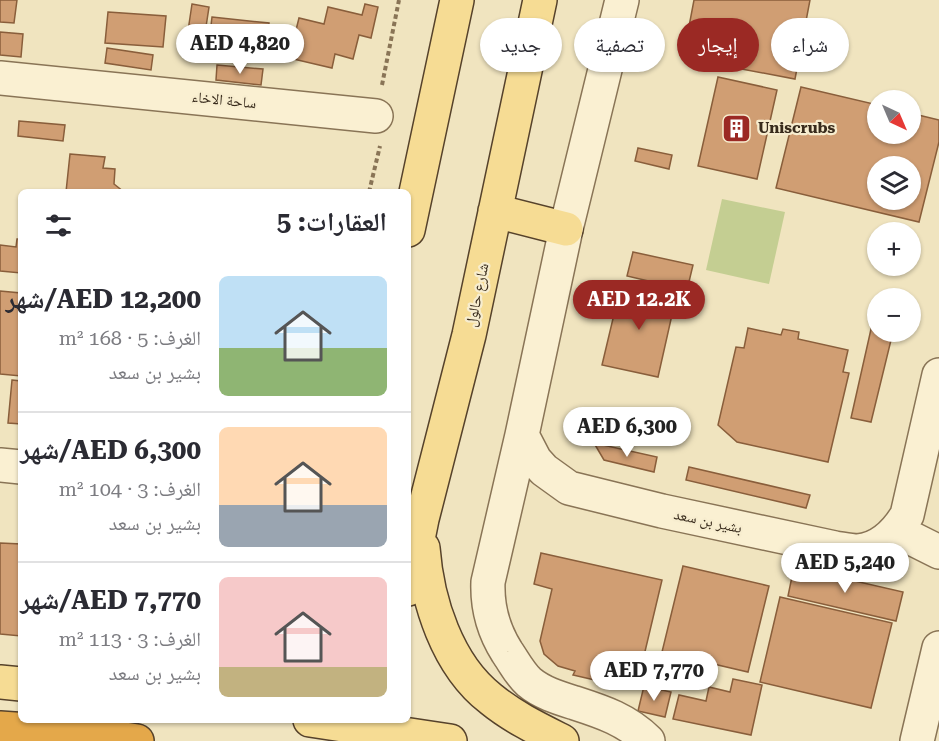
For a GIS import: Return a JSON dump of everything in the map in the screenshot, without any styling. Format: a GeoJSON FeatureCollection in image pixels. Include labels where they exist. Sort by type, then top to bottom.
{"type":"FeatureCollection","features":[{"type":"Feature","properties":{"kind":"highway"},"geometry":{"type":"LineString","coordinates":[[0,728],[100,735],[137,741]]}},
{"type":"Feature","properties":{"kind":"main road"},"geometry":{"type":"LineString","coordinates":[[411,216],[457,0]]}},
{"type":"Feature","properties":{"kind":"main road","name":"شارع حالول"},"geometry":{"type":"LineString","coordinates":[[411,574],[422,519],[469,336],[540,0]]}},
{"type":"Feature","properties":{"kind":"main road"},"geometry":{"type":"LineString","coordinates":[[495,211],[566,229]]}},
{"type":"Feature","properties":{"kind":"main road"},"geometry":{"type":"LineString","coordinates":[[422,519],[424,556],[431,593],[450,649],[461,667],[489,698],[521,720],[562,741]]}},
{"type":"Feature","properties":{"kind":"main road"},"geometry":{"type":"LineString","coordinates":[[0,682],[18,684]]}},
{"type":"Feature","properties":{"kind":"main road"},"geometry":{"type":"LineString","coordinates":[[298,741],[302,723]]}},
{"type":"Feature","properties":{"kind":"main road"},"geometry":{"type":"LineString","coordinates":[[329,723],[450,741]]}},
{"type":"Feature","properties":{"kind":"street"},"geometry":{"type":"LineString","coordinates":[[622,0],[566,229],[488,582],[489,609],[499,638],[527,680],[553,696],[617,718],[635,729],[648,741]]}},
{"type":"Feature","properties":{"kind":"street","name":"ساحة الاخاء"},"geometry":{"type":"LineString","coordinates":[[0,78],[376,116]]}},
{"type":"Feature","properties":{"kind":"street"},"geometry":{"type":"LineString","coordinates":[[939,375],[907,515],[897,531],[939,552]]}},
{"type":"Feature","properties":{"kind":"street","name":"بشير بن سعد"},"geometry":{"type":"LineString","coordinates":[[522,435],[539,465],[569,488],[662,511],[834,548],[858,551],[881,543],[897,531]]}},
{"type":"Feature","properties":{"kind":"street"},"geometry":{"type":"LineString","coordinates":[[0,465],[18,466]]}},
{"type":"Feature","properties":{"kind":"street"},"geometry":{"type":"LineString","coordinates":[[917,741],[939,648]]}},
{"type":"Feature","properties":{"kind":"path"},"geometry":{"type":"LineString","coordinates":[[376,116],[399,0]]}},
{"type":"Feature","properties":{"kind":"green space"},"geometry":{"type":"Polygon","coordinates":[[[722,199],[785,212],[769,284],[706,270],[722,199]]]}},
{"type":"Feature","properties":{"kind":"building"},"geometry":{"type":"Polygon","coordinates":[[[0,0],[17,0],[14,23],[0,22],[0,0]]]}},
{"type":"Feature","properties":{"kind":"building"},"geometry":{"type":"Polygon","coordinates":[[[694,0],[810,0],[807,18],[771,18],[771,72],[796,72],[795,79],[758,72],[759,18],[691,18],[694,0]]]}},
{"type":"Feature","properties":{"kind":"building"},"geometry":{"type":"Polygon","coordinates":[[[192,4],[209,7],[202,53],[185,51],[192,4]]]}},
{"type":"Feature","properties":{"kind":"building"},"geometry":{"type":"Polygon","coordinates":[[[365,4],[378,7],[371,38],[359,35],[353,59],[335,54],[332,68],[289,58],[299,18],[324,24],[328,7],[362,15],[365,4]]]}},
{"type":"Feature","properties":{"kind":"building"},"geometry":{"type":"Polygon","coordinates":[[[108,12],[166,16],[163,47],[105,43],[108,12]]]}},
{"type":"Feature","properties":{"kind":"building"},"geometry":{"type":"Polygon","coordinates":[[[212,17],[269,23],[266,57],[208,51],[212,17]]]}},
{"type":"Feature","properties":{"kind":"building"},"geometry":{"type":"Polygon","coordinates":[[[0,32],[23,34],[21,57],[0,55],[0,32]]]}},
{"type":"Feature","properties":{"kind":"building"},"geometry":{"type":"Polygon","coordinates":[[[107,48],[153,55],[151,70],[105,63],[107,48]]]}},
{"type":"Feature","properties":{"kind":"building"},"geometry":{"type":"Polygon","coordinates":[[[217,65],[263,69],[261,85],[216,80],[217,65]]]}},
{"type":"Feature","properties":{"kind":"building","name":"Uniscrubs"},"geometry":{"type":"Polygon","coordinates":[[[718,77],[777,90],[757,179],[698,166],[718,77]]]}},
{"type":"Feature","properties":{"kind":"building"},"geometry":{"type":"Polygon","coordinates":[[[801,87],[867,102],[867,144],[921,144],[921,116],[939,120],[939,142],[919,222],[869,210],[921,210],[921,156],[867,156],[867,210],[776,188],[801,87]]]}},
{"type":"Feature","properties":{"kind":"building"},"geometry":{"type":"Polygon","coordinates":[[[19,121],[65,125],[63,141],[18,136],[19,121]]]}},
{"type":"Feature","properties":{"kind":"building"},"geometry":{"type":"Polygon","coordinates":[[[638,148],[672,155],[669,169],[635,161],[638,148]]]}},
{"type":"Feature","properties":{"kind":"building"},"geometry":{"type":"Polygon","coordinates":[[[70,154],[105,157],[103,168],[115,169],[114,184],[120,189],[66,189],[70,154]]]}},
{"type":"Feature","properties":{"kind":"building"},"geometry":{"type":"Polygon","coordinates":[[[18,239],[18,273],[0,271],[0,245],[16,247],[18,239]]]}},
{"type":"Feature","properties":{"kind":"building"},"geometry":{"type":"Polygon","coordinates":[[[633,252],[693,265],[687,290],[627,276],[633,252]]]}},
{"type":"Feature","properties":{"kind":"building"},"geometry":{"type":"Polygon","coordinates":[[[621,285],[676,297],[658,377],[602,365],[621,285]]]}},
{"type":"Feature","properties":{"kind":"building"},"geometry":{"type":"Polygon","coordinates":[[[0,291],[18,293],[18,376],[0,374],[0,291]]]}},
{"type":"Feature","properties":{"kind":"building"},"geometry":{"type":"Polygon","coordinates":[[[748,328],[781,335],[783,329],[799,332],[798,339],[848,350],[843,372],[849,373],[828,462],[737,442],[718,425],[736,347],[744,348],[748,328]]]}},
{"type":"Feature","properties":{"kind":"building"},"geometry":{"type":"Polygon","coordinates":[[[868,342],[891,342],[871,422],[851,418],[868,342]]]}},
{"type":"Feature","properties":{"kind":"building"},"geometry":{"type":"Polygon","coordinates":[[[12,380],[18,381],[18,424],[8,423],[12,380]]]}},
{"type":"Feature","properties":{"kind":"building"},"geometry":{"type":"Polygon","coordinates":[[[594,443],[657,457],[654,472],[604,460],[594,443]]]}},
{"type":"Feature","properties":{"kind":"building"},"geometry":{"type":"Polygon","coordinates":[[[689,467],[810,495],[806,508],[686,480],[689,467]]]}},
{"type":"Feature","properties":{"kind":"building"},"geometry":{"type":"Polygon","coordinates":[[[0,543],[18,544],[18,636],[0,634],[0,543]]]}},
{"type":"Feature","properties":{"kind":"building"},"geometry":{"type":"Polygon","coordinates":[[[541,553],[662,580],[637,685],[622,682],[621,686],[573,675],[575,671],[558,666],[544,654],[540,641],[552,589],[534,584],[541,553]]]}},
{"type":"Feature","properties":{"kind":"building"},"geometry":{"type":"Polygon","coordinates":[[[683,566],[769,586],[748,672],[662,652],[683,566]]]}},
{"type":"Feature","properties":{"kind":"building"},"geometry":{"type":"Polygon","coordinates":[[[794,567],[903,592],[896,621],[788,596],[794,567]]]}},
{"type":"Feature","properties":{"kind":"building"},"geometry":{"type":"Polygon","coordinates":[[[780,597],[892,623],[871,708],[760,682],[780,597]]]}},
{"type":"Feature","properties":{"kind":"building"},"geometry":{"type":"Polygon","coordinates":[[[733,679],[762,685],[751,735],[673,719],[679,695],[706,701],[709,687],[730,692],[733,679]]]}},
{"type":"Feature","properties":{"kind":"building"},"geometry":{"type":"Polygon","coordinates":[[[644,686],[671,692],[665,717],[638,711],[644,686]]]}},
{"type":"Feature","properties":{"kind":"place","name":"Uniscrubs"},"geometry":{"type":"Point","coordinates":[737,128]}}]}
